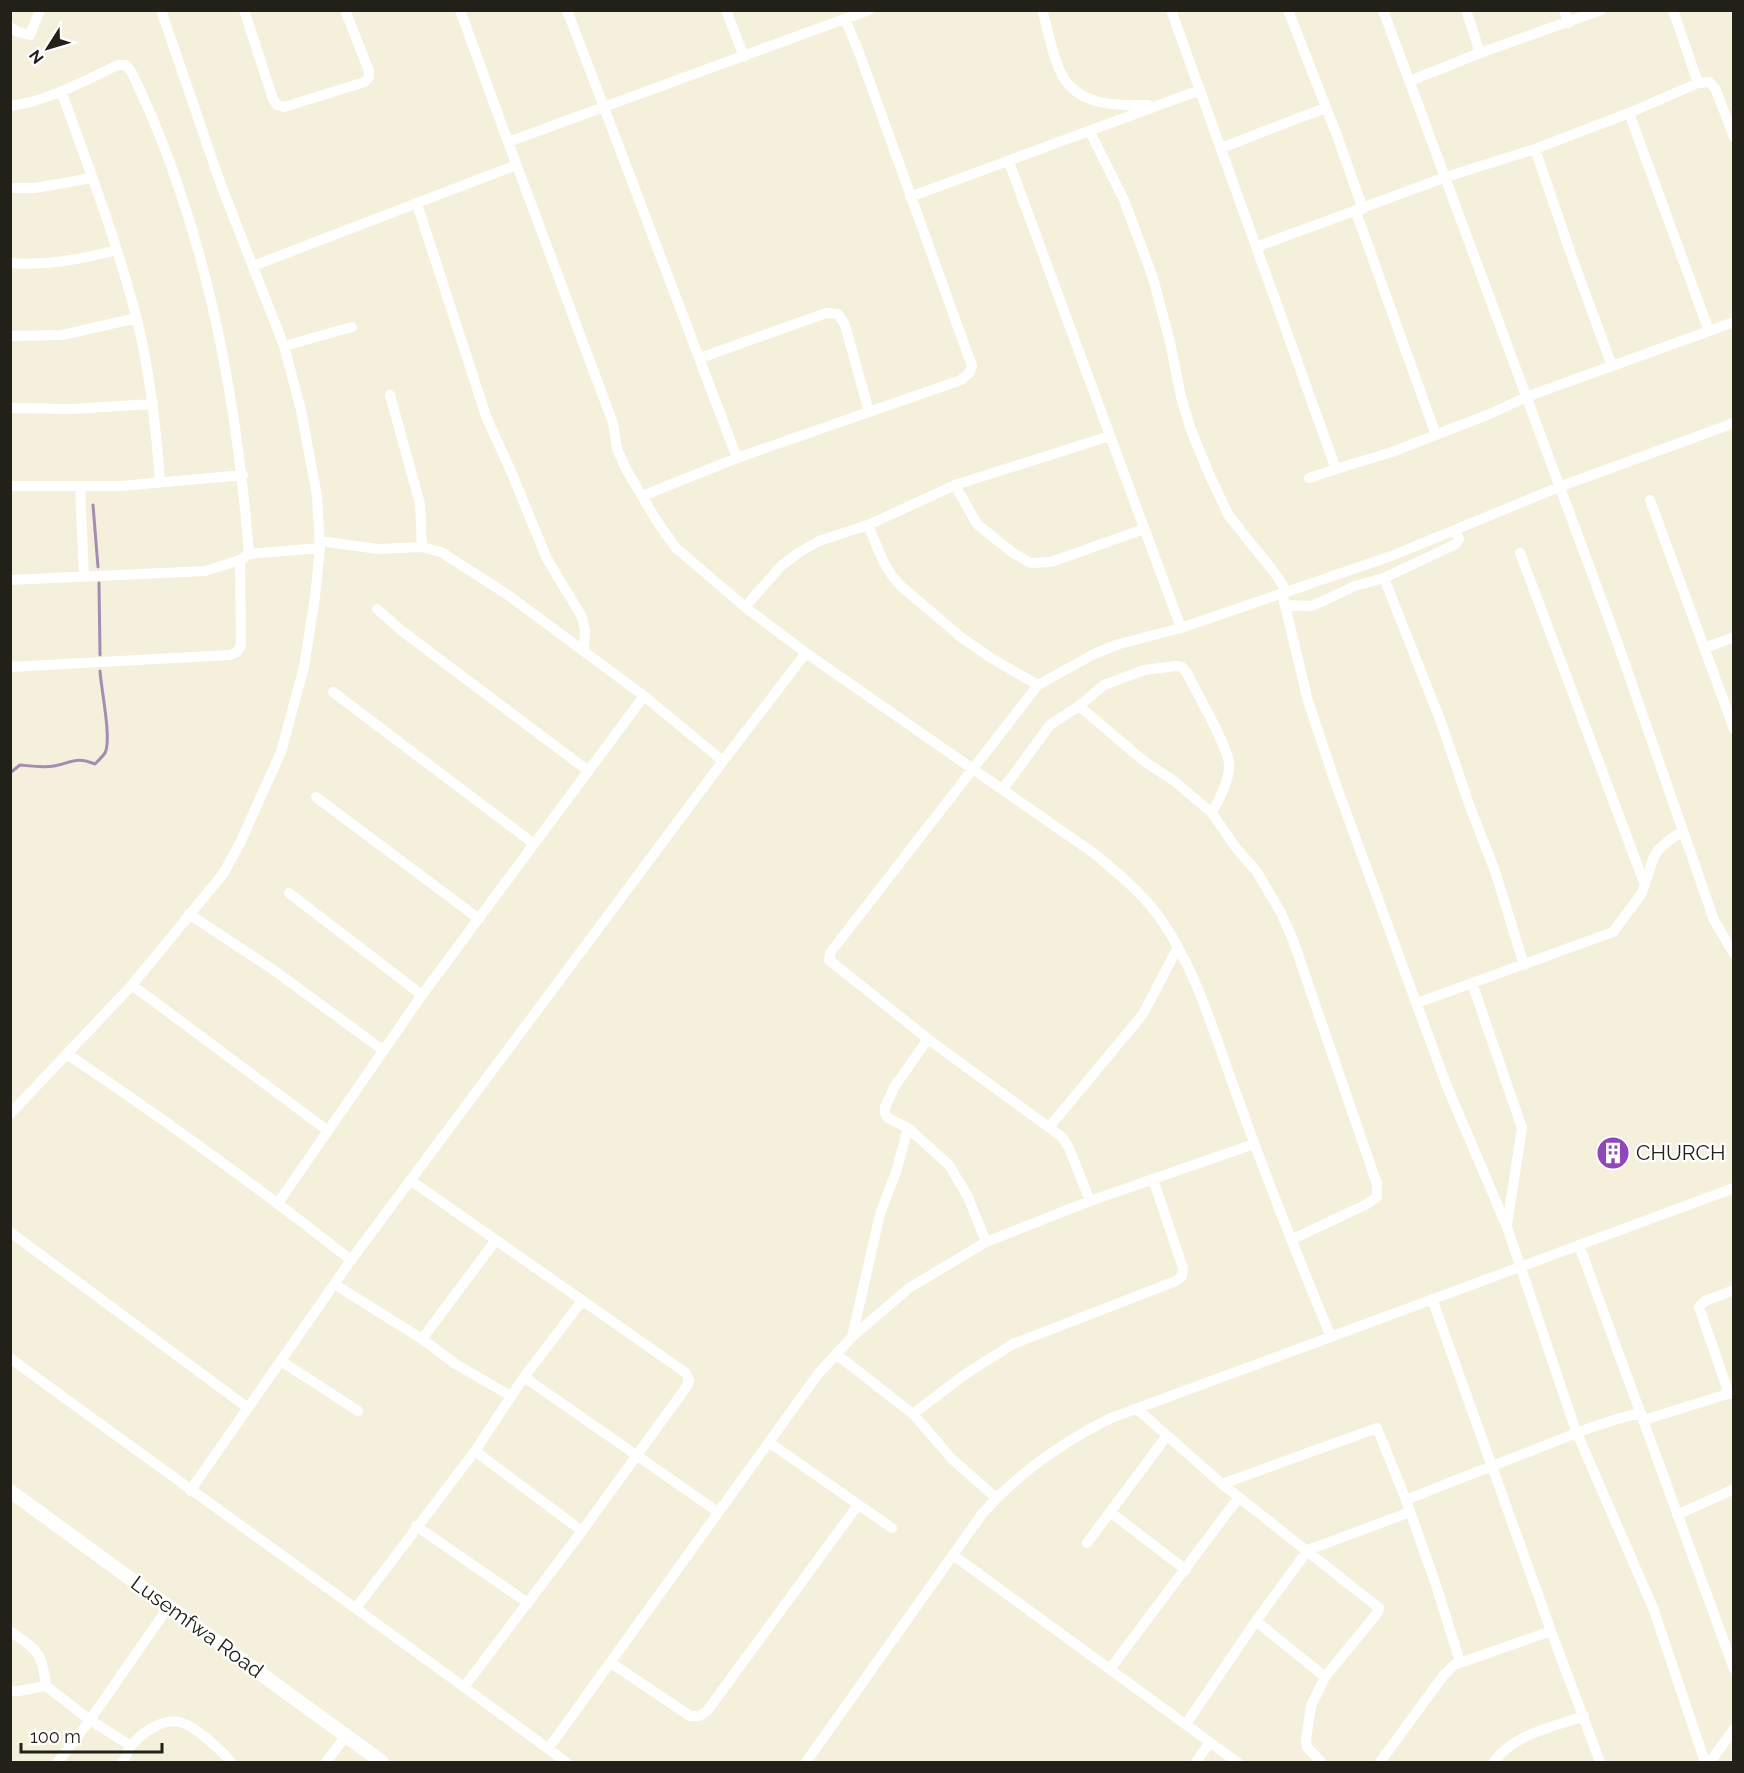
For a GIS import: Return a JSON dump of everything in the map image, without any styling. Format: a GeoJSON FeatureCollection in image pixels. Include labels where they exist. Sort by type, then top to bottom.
{"type":"FeatureCollection","features":[{"type":"Feature","properties":{"kind":"street"},"geometry":{"type":"LineString","coordinates":[[10,27],[30,35],[40,10]]}},
{"type":"Feature","properties":{"kind":"street"},"geometry":{"type":"LineString","coordinates":[[10,1113],[132,985],[223,874],[250,822],[281,752],[304,667],[315,597],[320,545],[317,496],[301,410],[284,346],[221,185],[161,10]]}},
{"type":"Feature","properties":{"kind":"street"},"geometry":{"type":"LineString","coordinates":[[244,10],[273,99],[277,105],[284,107],[365,82],[369,77],[369,71],[345,10]]}},
{"type":"Feature","properties":{"kind":"street"},"geometry":{"type":"LineString","coordinates":[[460,10],[613,423],[617,449],[642,496],[676,548],[745,607],[806,652],[1095,854],[1128,882],[1161,919],[1178,947],[1199,992],[1254,1144],[1330,1337]]}},
{"type":"Feature","properties":{"kind":"street"},"geometry":{"type":"LineString","coordinates":[[567,10],[737,458]]}},
{"type":"Feature","properties":{"kind":"street"},"geometry":{"type":"LineString","coordinates":[[726,10],[744,57]]}},
{"type":"Feature","properties":{"kind":"street"},"geometry":{"type":"LineString","coordinates":[[508,142],[744,57],[838,17],[869,10]]}},
{"type":"Feature","properties":{"kind":"street"},"geometry":{"type":"LineString","coordinates":[[1042,10],[1060,72],[1069,87],[1081,96],[1112,104],[1156,105]]}},
{"type":"Feature","properties":{"kind":"street"},"geometry":{"type":"LineString","coordinates":[[1171,10],[1336,469]]}},
{"type":"Feature","properties":{"kind":"street"},"geometry":{"type":"LineString","coordinates":[[1288,10],[1336,133],[1359,210],[1436,435]]}},
{"type":"Feature","properties":{"kind":"street"},"geometry":{"type":"LineString","coordinates":[[1383,10],[1618,644],[1719,932],[1734,954]]}},
{"type":"Feature","properties":{"kind":"street"},"geometry":{"type":"LineString","coordinates":[[1466,10],[1480,53]]}},
{"type":"Feature","properties":{"kind":"street"},"geometry":{"type":"LineString","coordinates":[[1564,10],[1569,23]]}},
{"type":"Feature","properties":{"kind":"street"},"geometry":{"type":"LineString","coordinates":[[1410,81],[1480,53],[1601,10]]}},
{"type":"Feature","properties":{"kind":"street"},"geometry":{"type":"LineString","coordinates":[[1673,10],[1698,83]]}},
{"type":"Feature","properties":{"kind":"street"},"geometry":{"type":"LineString","coordinates":[[642,496],[737,458],[961,380],[969,373],[972,366],[860,56],[838,17]]}},
{"type":"Feature","properties":{"kind":"street"},"geometry":{"type":"LineString","coordinates":[[10,106],[24,104],[61,91],[118,65],[126,65],[131,71],[165,146],[217,323],[243,476],[245,557],[241,645],[237,652],[230,655],[10,667]]}},
{"type":"Feature","properties":{"kind":"street"},"geometry":{"type":"LineString","coordinates":[[1256,247],[1446,177],[1535,149],[1629,113],[1698,83],[1709,82],[1715,88],[1734,137]]}},
{"type":"Feature","properties":{"kind":"street"},"geometry":{"type":"LineString","coordinates":[[910,197],[1200,90]]}},
{"type":"Feature","properties":{"kind":"street"},"geometry":{"type":"LineString","coordinates":[[61,91],[117,250],[136,318],[153,404],[160,482]]}},
{"type":"Feature","properties":{"kind":"street"},"geometry":{"type":"LineString","coordinates":[[1221,148],[1325,108]]}},
{"type":"Feature","properties":{"kind":"street"},"geometry":{"type":"LineString","coordinates":[[1629,113],[1709,331]]}},
{"type":"Feature","properties":{"kind":"street"},"geometry":{"type":"LineString","coordinates":[[1089,132],[1124,200],[1153,278],[1170,342],[1181,397],[1191,430],[1209,474],[1229,516],[1274,572],[1284,592],[1308,701],[1318,733],[1446,1083],[1507,1227],[1576,1431],[1653,1608],[1705,1762]]}},
{"type":"Feature","properties":{"kind":"street"},"geometry":{"type":"LineString","coordinates":[[1535,149],[1612,366]]}},
{"type":"Feature","properties":{"kind":"street"},"geometry":{"type":"LineString","coordinates":[[1009,162],[1181,628]]}},
{"type":"Feature","properties":{"kind":"street"},"geometry":{"type":"LineString","coordinates":[[253,266],[516,165]]}},
{"type":"Feature","properties":{"kind":"street"},"geometry":{"type":"LineString","coordinates":[[10,188],[35,188],[92,178]]}},
{"type":"Feature","properties":{"kind":"street"},"geometry":{"type":"LineString","coordinates":[[417,204],[487,419],[547,559],[582,617],[585,630],[584,650]]}},
{"type":"Feature","properties":{"kind":"street"},"geometry":{"type":"LineString","coordinates":[[10,263],[40,264],[82,259],[117,250]]}},
{"type":"Feature","properties":{"kind":"street"},"geometry":{"type":"LineString","coordinates":[[700,358],[826,313],[838,314],[844,325],[869,412]]}},
{"type":"Feature","properties":{"kind":"street"},"geometry":{"type":"LineString","coordinates":[[10,336],[63,335],[136,318]]}},
{"type":"Feature","properties":{"kind":"street"},"geometry":{"type":"LineString","coordinates":[[1309,478],[1392,452],[1526,397],[1734,322]]}},
{"type":"Feature","properties":{"kind":"street"},"geometry":{"type":"LineString","coordinates":[[284,346],[352,327]]}},
{"type":"Feature","properties":{"kind":"street"},"geometry":{"type":"LineString","coordinates":[[390,395],[420,504],[422,547]]}},
{"type":"Feature","properties":{"kind":"street"},"geometry":{"type":"LineString","coordinates":[[10,408],[71,409],[153,404]]}},
{"type":"Feature","properties":{"kind":"street"},"geometry":{"type":"LineString","coordinates":[[1090,1201],[1066,1142],[1050,1126],[928,1039],[830,960],[830,953],[913,849],[972,768],[1038,685],[1119,644],[1181,628],[1394,555],[1560,487],[1734,423]]}},
{"type":"Feature","properties":{"kind":"street"},"geometry":{"type":"LineString","coordinates":[[745,607],[780,567],[819,540],[868,525],[955,485],[1110,436]]}},
{"type":"Feature","properties":{"kind":"street"},"geometry":{"type":"LineString","coordinates":[[10,486],[121,486],[243,476]]}},
{"type":"Feature","properties":{"kind":"street"},"geometry":{"type":"LineString","coordinates":[[955,485],[977,524],[1013,553],[1031,563],[1051,562],[1144,530]]}},
{"type":"Feature","properties":{"kind":"street"},"geometry":{"type":"LineString","coordinates":[[80,487],[84,575]]}},
{"type":"Feature","properties":{"kind":"street"},"geometry":{"type":"LineString","coordinates":[[1650,500],[1734,729]]}},
{"type":"Feature","properties":{"kind":"street"},"geometry":{"type":"LineString","coordinates":[[868,525],[883,561],[902,587],[962,638],[1038,685]]}},
{"type":"Feature","properties":{"kind":"street"},"geometry":{"type":"LineString","coordinates":[[1285,604],[1311,606],[1355,586],[1384,578],[1456,544],[1459,539],[1455,530]]}},
{"type":"Feature","properties":{"kind":"street"},"geometry":{"type":"LineString","coordinates":[[10,580],[205,571],[245,557],[320,545],[378,549],[422,547],[441,552],[456,561],[584,650],[693,734],[723,761]]}},
{"type":"Feature","properties":{"kind":"street"},"geometry":{"type":"LineString","coordinates":[[1520,553],[1645,885]]}},
{"type":"Feature","properties":{"kind":"street"},"geometry":{"type":"LineString","coordinates":[[1384,578],[1441,722],[1495,871],[1524,965]]}},
{"type":"Feature","properties":{"kind":"street"},"geometry":{"type":"LineString","coordinates":[[377,609],[402,631],[587,770]]}},
{"type":"Feature","properties":{"kind":"street"},"geometry":{"type":"LineString","coordinates":[[1706,648],[1734,637]]}},
{"type":"Feature","properties":{"kind":"street"},"geometry":{"type":"LineString","coordinates":[[190,1491],[351,1260],[806,652]]}},
{"type":"Feature","properties":{"kind":"street"},"geometry":{"type":"LineString","coordinates":[[1003,789],[1050,725],[1079,706],[1104,685],[1144,670],[1176,666],[1182,667],[1225,750],[1229,764],[1226,782],[1212,813]]}},
{"type":"Feature","properties":{"kind":"street"},"geometry":{"type":"LineString","coordinates":[[333,692],[534,844]]}},
{"type":"Feature","properties":{"kind":"street"},"geometry":{"type":"LineString","coordinates":[[278,1203],[422,995],[644,696]]}},
{"type":"Feature","properties":{"kind":"street"},"geometry":{"type":"LineString","coordinates":[[1079,706],[1145,762],[1173,780],[1212,813],[1236,848],[1257,872],[1281,913],[1302,964],[1377,1184],[1377,1197],[1291,1240]]}},
{"type":"Feature","properties":{"kind":"street"},"geometry":{"type":"LineString","coordinates":[[316,797],[479,919]]}},
{"type":"Feature","properties":{"kind":"street"},"geometry":{"type":"LineString","coordinates":[[1417,1003],[1613,932],[1638,900],[1658,850],[1683,832]]}},
{"type":"Feature","properties":{"kind":"street"},"geometry":{"type":"LineString","coordinates":[[289,892],[422,995]]}},
{"type":"Feature","properties":{"kind":"street"},"geometry":{"type":"LineString","coordinates":[[189,914],[275,971],[384,1051]]}},
{"type":"Feature","properties":{"kind":"street"},"geometry":{"type":"LineString","coordinates":[[1050,1126],[1143,1014],[1178,947]]}},
{"type":"Feature","properties":{"kind":"street"},"geometry":{"type":"LineString","coordinates":[[1473,983],[1522,1128],[1507,1227]]}},
{"type":"Feature","properties":{"kind":"street"},"geometry":{"type":"LineString","coordinates":[[132,985],[328,1131]]}},
{"type":"Feature","properties":{"kind":"street"},"geometry":{"type":"LineString","coordinates":[[928,1039],[895,1086],[885,1107],[885,1113],[888,1118],[908,1128],[949,1166],[959,1179],[986,1242]]}},
{"type":"Feature","properties":{"kind":"street"},"geometry":{"type":"LineString","coordinates":[[67,1054],[133,1098],[278,1203],[351,1260]]}},
{"type":"Feature","properties":{"kind":"street"},"geometry":{"type":"LineString","coordinates":[[852,1337],[880,1214],[896,1172],[908,1128]]}},
{"type":"Feature","properties":{"kind":"street"},"geometry":{"type":"LineString","coordinates":[[548,1749],[808,1388],[852,1337],[909,1288],[986,1242],[1090,1201],[1254,1144]]}},
{"type":"Feature","properties":{"kind":"street"},"geometry":{"type":"LineString","coordinates":[[913,1414],[964,1375],[1013,1344],[1176,1281],[1182,1276],[1183,1268],[1153,1179]]}},
{"type":"Feature","properties":{"kind":"street"},"geometry":{"type":"LineString","coordinates":[[410,1180],[686,1373],[689,1381],[582,1531],[464,1687]]}},
{"type":"Feature","properties":{"kind":"street"},"geometry":{"type":"LineString","coordinates":[[806,1762],[982,1514],[996,1498],[1053,1451],[1112,1418],[1734,1188]]}},
{"type":"Feature","properties":{"kind":"street"},"geometry":{"type":"LineString","coordinates":[[10,1232],[248,1408]]}},
{"type":"Feature","properties":{"kind":"street"},"geometry":{"type":"LineString","coordinates":[[422,1339],[496,1240]]}},
{"type":"Feature","properties":{"kind":"street"},"geometry":{"type":"LineString","coordinates":[[1579,1245],[1734,1669]]}},
{"type":"Feature","properties":{"kind":"street"},"geometry":{"type":"LineString","coordinates":[[334,1284],[422,1339],[457,1365],[511,1396]]}},
{"type":"Feature","properties":{"kind":"street"},"geometry":{"type":"LineString","coordinates":[[1406,1500],[1611,1419],[1642,1417],[1731,1393],[1699,1306],[1705,1301],[1734,1290]]}},
{"type":"Feature","properties":{"kind":"street"},"geometry":{"type":"LineString","coordinates":[[1432,1299],[1600,1762]]}},
{"type":"Feature","properties":{"kind":"street"},"geometry":{"type":"LineString","coordinates":[[356,1608],[475,1450],[524,1377],[582,1301]]}},
{"type":"Feature","properties":{"kind":"street"},"geometry":{"type":"LineString","coordinates":[[836,1354],[913,1414],[952,1459],[996,1498]]}},
{"type":"Feature","properties":{"kind":"street"},"geometry":{"type":"LineString","coordinates":[[10,1358],[566,1762]]}},
{"type":"Feature","properties":{"kind":"street"},"geometry":{"type":"LineString","coordinates":[[280,1361],[358,1411]]}},
{"type":"Feature","properties":{"kind":"street"},"geometry":{"type":"LineString","coordinates":[[524,1377],[718,1512]]}},
{"type":"Feature","properties":{"kind":"street"},"geometry":{"type":"LineString","coordinates":[[1137,1409],[1166,1437],[1222,1484],[1379,1608],[1325,1677],[1311,1706],[1307,1747],[1321,1762]]}},
{"type":"Feature","properties":{"kind":"street"},"geometry":{"type":"LineString","coordinates":[[1222,1484],[1377,1428],[1406,1500],[1460,1662]]}},
{"type":"Feature","properties":{"kind":"street"},"geometry":{"type":"LineString","coordinates":[[1087,1543],[1166,1437]]}},
{"type":"Feature","properties":{"kind":"street"},"geometry":{"type":"LineString","coordinates":[[770,1443],[892,1528]]}},
{"type":"Feature","properties":{"kind":"street"},"geometry":{"type":"LineString","coordinates":[[475,1450],[582,1531]]}},
{"type":"Feature","properties":{"kind":"street"},"geometry":{"type":"LineString","coordinates":[[1677,1515],[1734,1489]]}},
{"type":"Feature","properties":{"kind":"street","name":"Lusemfwa Road"},"geometry":{"type":"LineString","coordinates":[[10,1491],[382,1762]]}},
{"type":"Feature","properties":{"kind":"street"},"geometry":{"type":"LineString","coordinates":[[1110,1669],[1239,1497]]}},
{"type":"Feature","properties":{"kind":"street"},"geometry":{"type":"LineString","coordinates":[[611,1663],[690,1716],[699,1716],[707,1710],[858,1505]]}},
{"type":"Feature","properties":{"kind":"street"},"geometry":{"type":"LineString","coordinates":[[1110,1512],[1186,1570]]}},
{"type":"Feature","properties":{"kind":"street"},"geometry":{"type":"LineString","coordinates":[[1186,1724],[1256,1621],[1308,1550],[1410,1512]]}},
{"type":"Feature","properties":{"kind":"street"},"geometry":{"type":"LineString","coordinates":[[416,1526],[528,1603]]}},
{"type":"Feature","properties":{"kind":"street"},"geometry":{"type":"LineString","coordinates":[[953,1555],[1237,1762]]}},
{"type":"Feature","properties":{"kind":"street"},"geometry":{"type":"LineString","coordinates":[[58,1762],[169,1606]]}},
{"type":"Feature","properties":{"kind":"street"},"geometry":{"type":"LineString","coordinates":[[1256,1621],[1325,1677]]}},
{"type":"Feature","properties":{"kind":"street"},"geometry":{"type":"LineString","coordinates":[[10,1631],[34,1648],[41,1658],[46,1686],[90,1720],[131,1746]]}},
{"type":"Feature","properties":{"kind":"street"},"geometry":{"type":"LineString","coordinates":[[1380,1762],[1443,1676],[1460,1662],[1551,1631]]}},
{"type":"Feature","properties":{"kind":"street"},"geometry":{"type":"LineString","coordinates":[[10,1690],[19,1691],[46,1686]]}},
{"type":"Feature","properties":{"kind":"street"},"geometry":{"type":"LineString","coordinates":[[1494,1762],[1517,1740],[1584,1716]]}},
{"type":"Feature","properties":{"kind":"street"},"geometry":{"type":"LineString","coordinates":[[123,1762],[131,1746],[149,1730],[163,1723],[183,1723],[198,1732],[231,1762]]}},
{"type":"Feature","properties":{"kind":"street"},"geometry":{"type":"LineString","coordinates":[[1710,1762],[1734,1729]]}},
{"type":"Feature","properties":{"kind":"street"},"geometry":{"type":"LineString","coordinates":[[326,1762],[346,1736]]}},
{"type":"Feature","properties":{"kind":"street"},"geometry":{"type":"LineString","coordinates":[[1196,1762],[1210,1742]]}},
{"type":"Feature","properties":{"kind":"waterway"},"geometry":{"type":"LineString","coordinates":[[93,505],[98,567]]}},
{"type":"Feature","properties":{"kind":"waterway"},"geometry":{"type":"LineString","coordinates":[[99,583],[100,655]]}},
{"type":"Feature","properties":{"kind":"waterway"},"geometry":{"type":"LineString","coordinates":[[10,773],[20,765],[50,767],[78,760],[95,764],[105,753],[107,746],[106,714],[100,671]]}},
{"type":"Feature","properties":{"kind":"place","name":"CHURCH"},"geometry":{"type":"Point","coordinates":[1613,1153]}}]}
